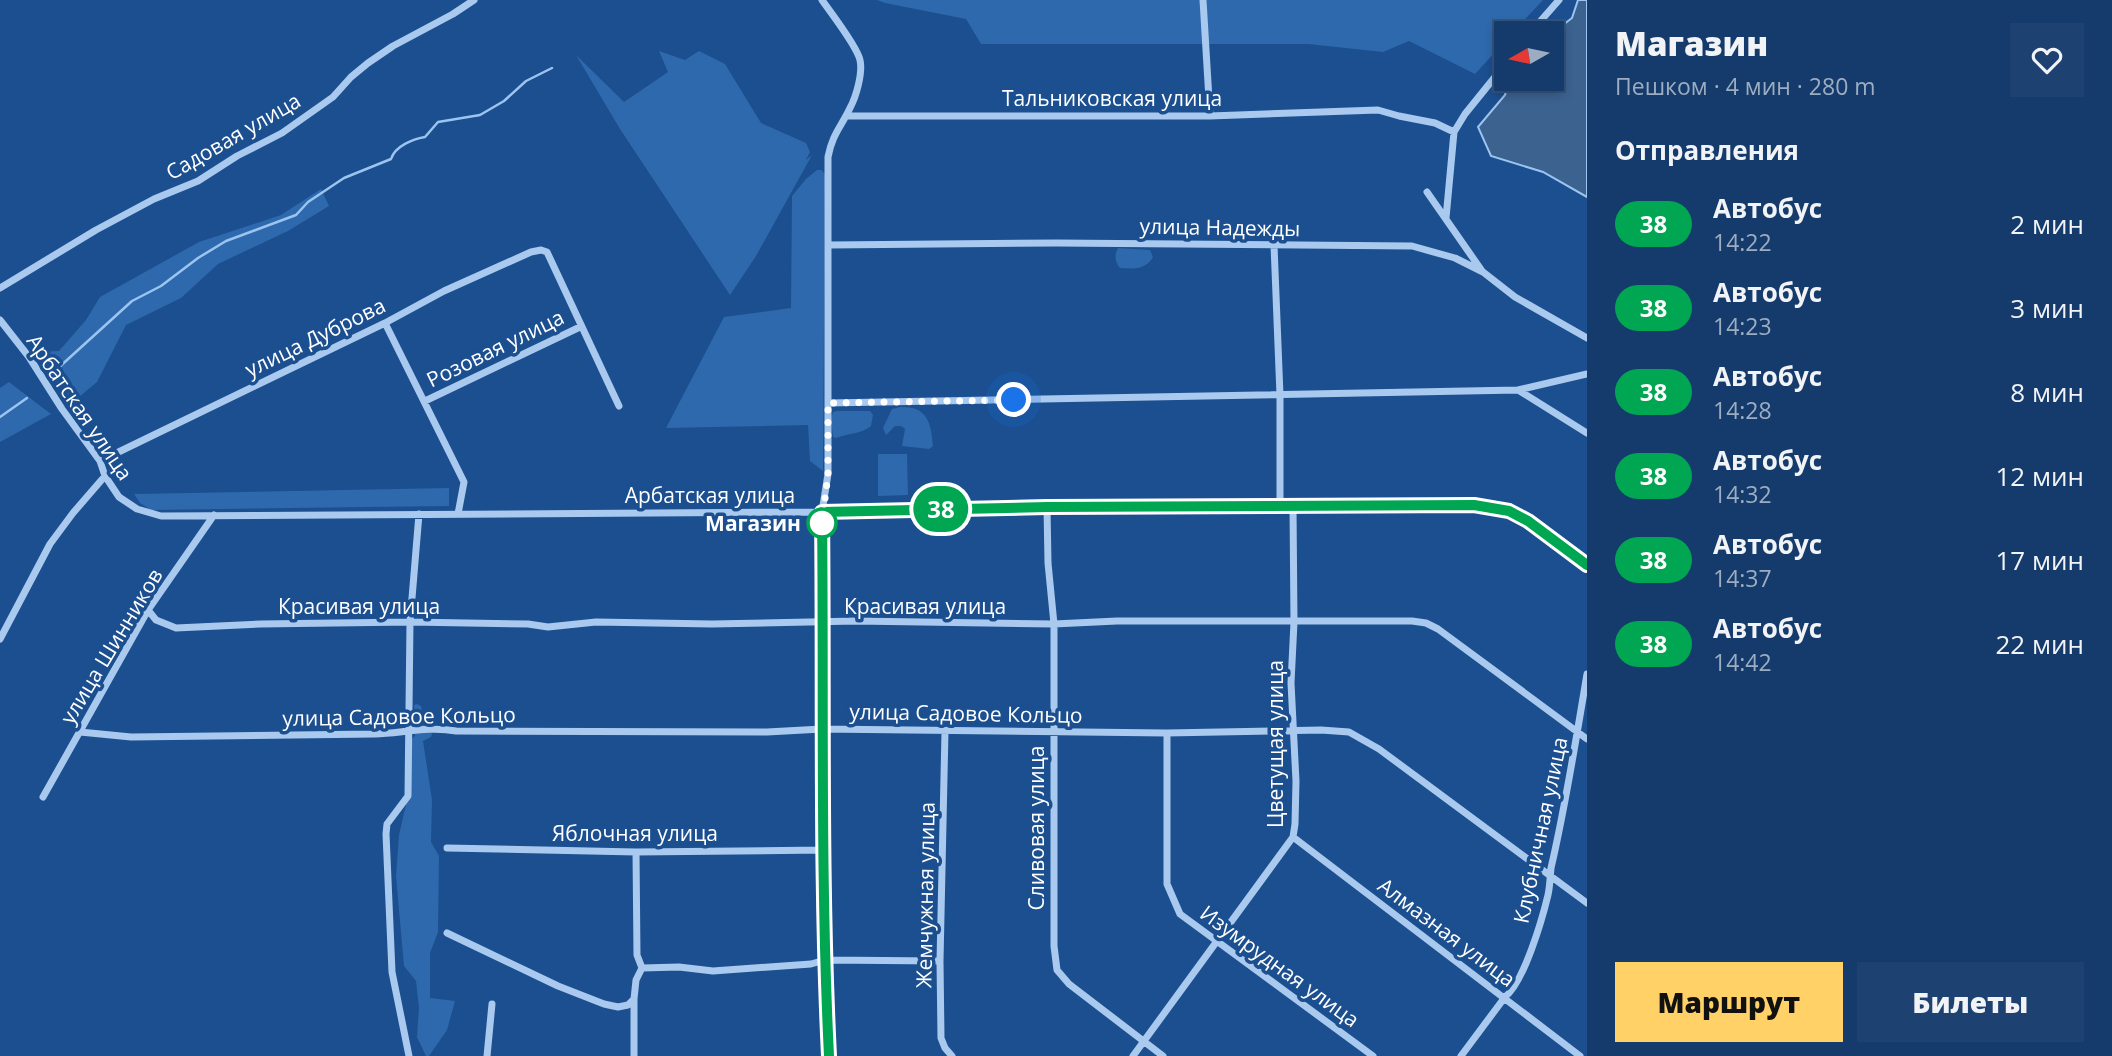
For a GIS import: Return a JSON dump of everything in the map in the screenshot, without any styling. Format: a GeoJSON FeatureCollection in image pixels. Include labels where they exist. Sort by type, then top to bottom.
{"type":"FeatureCollection","features":[{"type":"Feature","properties":{"kind":"street","name":"Садовая улица"},"geometry":{"type":"LineString","coordinates":[[0,288],[108,224],[154,199],[198,181],[282,132],[333,97],[368,63],[474,0]]}},
{"type":"Feature","properties":{"kind":"street"},"geometry":{"type":"LineString","coordinates":[[822,0],[860,60],[859,83],[846,116],[831,138],[828,157],[828,474],[822,512],[824,623],[821,729],[829,1056]]}},
{"type":"Feature","properties":{"kind":"street"},"geometry":{"type":"LineString","coordinates":[[1203,0],[1210,116]]}},
{"type":"Feature","properties":{"kind":"street"},"geometry":{"type":"LineString","coordinates":[[1541,21],[1559,0]]}},
{"type":"Feature","properties":{"kind":"street"},"geometry":{"type":"LineString","coordinates":[[1446,218],[1454,132],[1494,78]]}},
{"type":"Feature","properties":{"kind":"street","name":"Тальниковская улица"},"geometry":{"type":"LineString","coordinates":[[846,116],[1210,116],[1378,110],[1435,123],[1454,132]]}},
{"type":"Feature","properties":{"kind":"street"},"geometry":{"type":"LineString","coordinates":[[1427,192],[1483,272]]}},
{"type":"Feature","properties":{"kind":"street","name":"улица Надежды"},"geometry":{"type":"LineString","coordinates":[[829,245],[1057,243],[1412,246],[1455,258],[1483,272],[1515,297],[1587,338]]}},
{"type":"Feature","properties":{"kind":"street"},"geometry":{"type":"LineString","coordinates":[[1274,245],[1280,396],[1280,507]]}},
{"type":"Feature","properties":{"kind":"street","name":"улица Дуброва"},"geometry":{"type":"LineString","coordinates":[[100,461],[385,323],[444,291],[531,252],[547,252],[580,327]]}},
{"type":"Feature","properties":{"kind":"street","name":"Арбатская улица"},"geometry":{"type":"LineString","coordinates":[[0,320],[29,357],[100,461],[120,498],[137,509],[161,516],[1474,505],[1509,511],[1528,521],[1587,565]]}},
{"type":"Feature","properties":{"kind":"street"},"geometry":{"type":"LineString","coordinates":[[385,323],[464,482],[458,514]]}},
{"type":"Feature","properties":{"kind":"street"},"geometry":{"type":"LineString","coordinates":[[580,327],[619,406]]}},
{"type":"Feature","properties":{"kind":"street","name":"Розовая улица"},"geometry":{"type":"LineString","coordinates":[[425,401],[580,327]]}},
{"type":"Feature","properties":{"kind":"street"},"geometry":{"type":"LineString","coordinates":[[828,403],[1518,390],[1587,374]]}},
{"type":"Feature","properties":{"kind":"street"},"geometry":{"type":"LineString","coordinates":[[1518,390],[1587,433]]}},
{"type":"Feature","properties":{"kind":"street"},"geometry":{"type":"LineString","coordinates":[[0,639],[50,544],[106,476]]}},
{"type":"Feature","properties":{"kind":"street","name":"Сливовая улица"},"geometry":{"type":"LineString","coordinates":[[1047,507],[1048,564],[1054,624],[1054,946],[1057,970],[1069,984],[1163,1056]]}},
{"type":"Feature","properties":{"kind":"street","name":"Цветущая улица"},"geometry":{"type":"LineString","coordinates":[[1133,1056],[1293,837],[1296,781],[1291,682],[1294,622],[1293,507]]}},
{"type":"Feature","properties":{"kind":"street"},"geometry":{"type":"LineString","coordinates":[[408,1056],[392,972],[386,834],[387,824],[408,796],[410,622],[419,514]]}},
{"type":"Feature","properties":{"kind":"street","name":"улица Шинников"},"geometry":{"type":"LineString","coordinates":[[43,797],[149,610],[214,515]]}},
{"type":"Feature","properties":{"kind":"street","name":"Красивая улица"},"geometry":{"type":"LineString","coordinates":[[149,610],[156,620],[176,628],[410,622],[548,626],[596,622],[1426,622],[1497,671],[1587,739]]}},
{"type":"Feature","properties":{"kind":"street","name":"Клубничная улица"},"geometry":{"type":"LineString","coordinates":[[1461,1056],[1505,997],[1512,992],[1533,943],[1548,894],[1587,674]]}},
{"type":"Feature","properties":{"kind":"street","name":"улица Садовое Кольцо"},"geometry":{"type":"LineString","coordinates":[[80,732],[131,737],[375,734],[409,729],[1349,732],[1365,740],[1587,903]]}},
{"type":"Feature","properties":{"kind":"street","name":"Жемчужная улица"},"geometry":{"type":"LineString","coordinates":[[945,731],[941,1038],[952,1056]]}},
{"type":"Feature","properties":{"kind":"street","name":"Изумрудная улица"},"geometry":{"type":"LineString","coordinates":[[1167,733],[1167,884],[1180,914],[1373,1056]]}},
{"type":"Feature","properties":{"kind":"street","name":"Алмазная улица"},"geometry":{"type":"LineString","coordinates":[[1293,837],[1580,1056]]}},
{"type":"Feature","properties":{"kind":"street","name":"Яблочная улица"},"geometry":{"type":"LineString","coordinates":[[447,848],[636,852],[824,850]]}},
{"type":"Feature","properties":{"kind":"street"},"geometry":{"type":"LineString","coordinates":[[634,1056],[634,999],[636,980],[642,968],[637,955],[636,852]]}},
{"type":"Feature","properties":{"kind":"street"},"geometry":{"type":"LineString","coordinates":[[447,933],[558,986],[604,1004],[618,1007],[628,1005],[634,999]]}},
{"type":"Feature","properties":{"kind":"street"},"geometry":{"type":"LineString","coordinates":[[642,968],[679,967],[713,971],[811,964],[825,960],[940,961]]}},
{"type":"Feature","properties":{"kind":"street"},"geometry":{"type":"LineString","coordinates":[[487,1056],[492,1004]]}},
{"type":"Feature","properties":{"kind":"shaded area"},"geometry":{"type":"Polygon","coordinates":[[[877,0],[1543,0],[1523,21],[1494,21],[1494,53],[1475,74],[1409,41],[1383,52],[1308,44],[981,44],[966,19],[877,0]]]}},
{"type":"Feature","properties":{"kind":"shaded area"},"geometry":{"type":"Polygon","coordinates":[[[1578,0],[1587,0],[1587,197],[1543,172],[1491,156],[1478,127],[1506,91],[1564,91],[1564,24],[1572,18],[1578,0]]]}},
{"type":"Feature","properties":{"kind":"shaded area"},"geometry":{"type":"Polygon","coordinates":[[[659,51],[685,60],[699,51],[725,64],[761,123],[806,143],[810,152],[806,160],[812,155],[756,256],[730,295],[620,129],[576,55],[624,102],[668,72],[659,51]]]}},
{"type":"Feature","properties":{"kind":"shaded area"},"geometry":{"type":"Polygon","coordinates":[[[817,170],[822,170],[825,175],[823,471],[810,461],[808,425],[666,428],[724,317],[791,308],[792,196],[817,170]]]}},
{"type":"Feature","properties":{"kind":"shaded area"},"geometry":{"type":"Polygon","coordinates":[[[321,189],[329,206],[288,231],[218,264],[181,298],[126,325],[97,382],[73,402],[34,352],[59,351],[86,320],[100,297],[199,242],[281,215],[321,189]]]}},
{"type":"Feature","properties":{"kind":"shaded area"},"geometry":{"type":"Polygon","coordinates":[[[1118,248],[1150,250],[1153,257],[1143,266],[1120,268],[1116,258],[1118,248]]]}},
{"type":"Feature","properties":{"kind":"shaded area"},"geometry":{"type":"Polygon","coordinates":[[[9,382],[51,414],[0,442],[0,388],[9,382]]]}},
{"type":"Feature","properties":{"kind":"shaded area"},"geometry":{"type":"Polygon","coordinates":[[[892,409],[916,409],[926,417],[933,446],[929,449],[902,446],[905,429],[901,426],[895,426],[886,435],[883,428],[892,409]]]}},
{"type":"Feature","properties":{"kind":"shaded area"},"geometry":{"type":"Polygon","coordinates":[[[870,411],[873,415],[871,426],[859,432],[833,437],[831,419],[833,412],[870,411]]]}},
{"type":"Feature","properties":{"kind":"shaded area"},"geometry":{"type":"Polygon","coordinates":[[[878,454],[907,454],[908,495],[878,496],[878,454]]]}},
{"type":"Feature","properties":{"kind":"shaded area"},"geometry":{"type":"Polygon","coordinates":[[[449,488],[449,506],[151,510],[140,503],[134,494],[449,488]]]}},
{"type":"Feature","properties":{"kind":"shaded area"},"geometry":{"type":"Polygon","coordinates":[[[414,705],[421,706],[432,734],[423,741],[432,800],[431,842],[439,856],[438,932],[430,953],[430,998],[455,1001],[447,1030],[429,1056],[426,1056],[417,1037],[419,1008],[416,981],[404,966],[396,876],[399,835],[408,796],[411,740],[415,736],[414,705]]]}},
{"type":"Feature","properties":{"kind":"waterway"},"geometry":{"type":"LineString","coordinates":[[56,370],[132,301],[161,286],[198,258],[226,241],[296,215],[308,202],[344,178],[391,159],[400,147],[425,137],[438,122],[480,115],[504,101],[526,81],[552,68]]}},
{"type":"Feature","properties":{"kind":"waterway"},"geometry":{"type":"LineString","coordinates":[[0,417],[27,398]]}},
{"type":"Feature","properties":{"kind":"bus line","name":"38"},"geometry":{"type":"LineString","coordinates":[[829,1056],[821,729],[824,623],[822,512],[1047,507],[1474,505],[1509,511],[1528,521],[1587,565]]}},
{"type":"Feature","properties":{"kind":"place","name":"Магазин"},"geometry":{"type":"Point","coordinates":[822,523]}},
{"type":"Feature","properties":{"kind":"route"},"geometry":{"type":"LineString","coordinates":[[822,523],[828,474],[828,403],[1014,400]]}}]}
